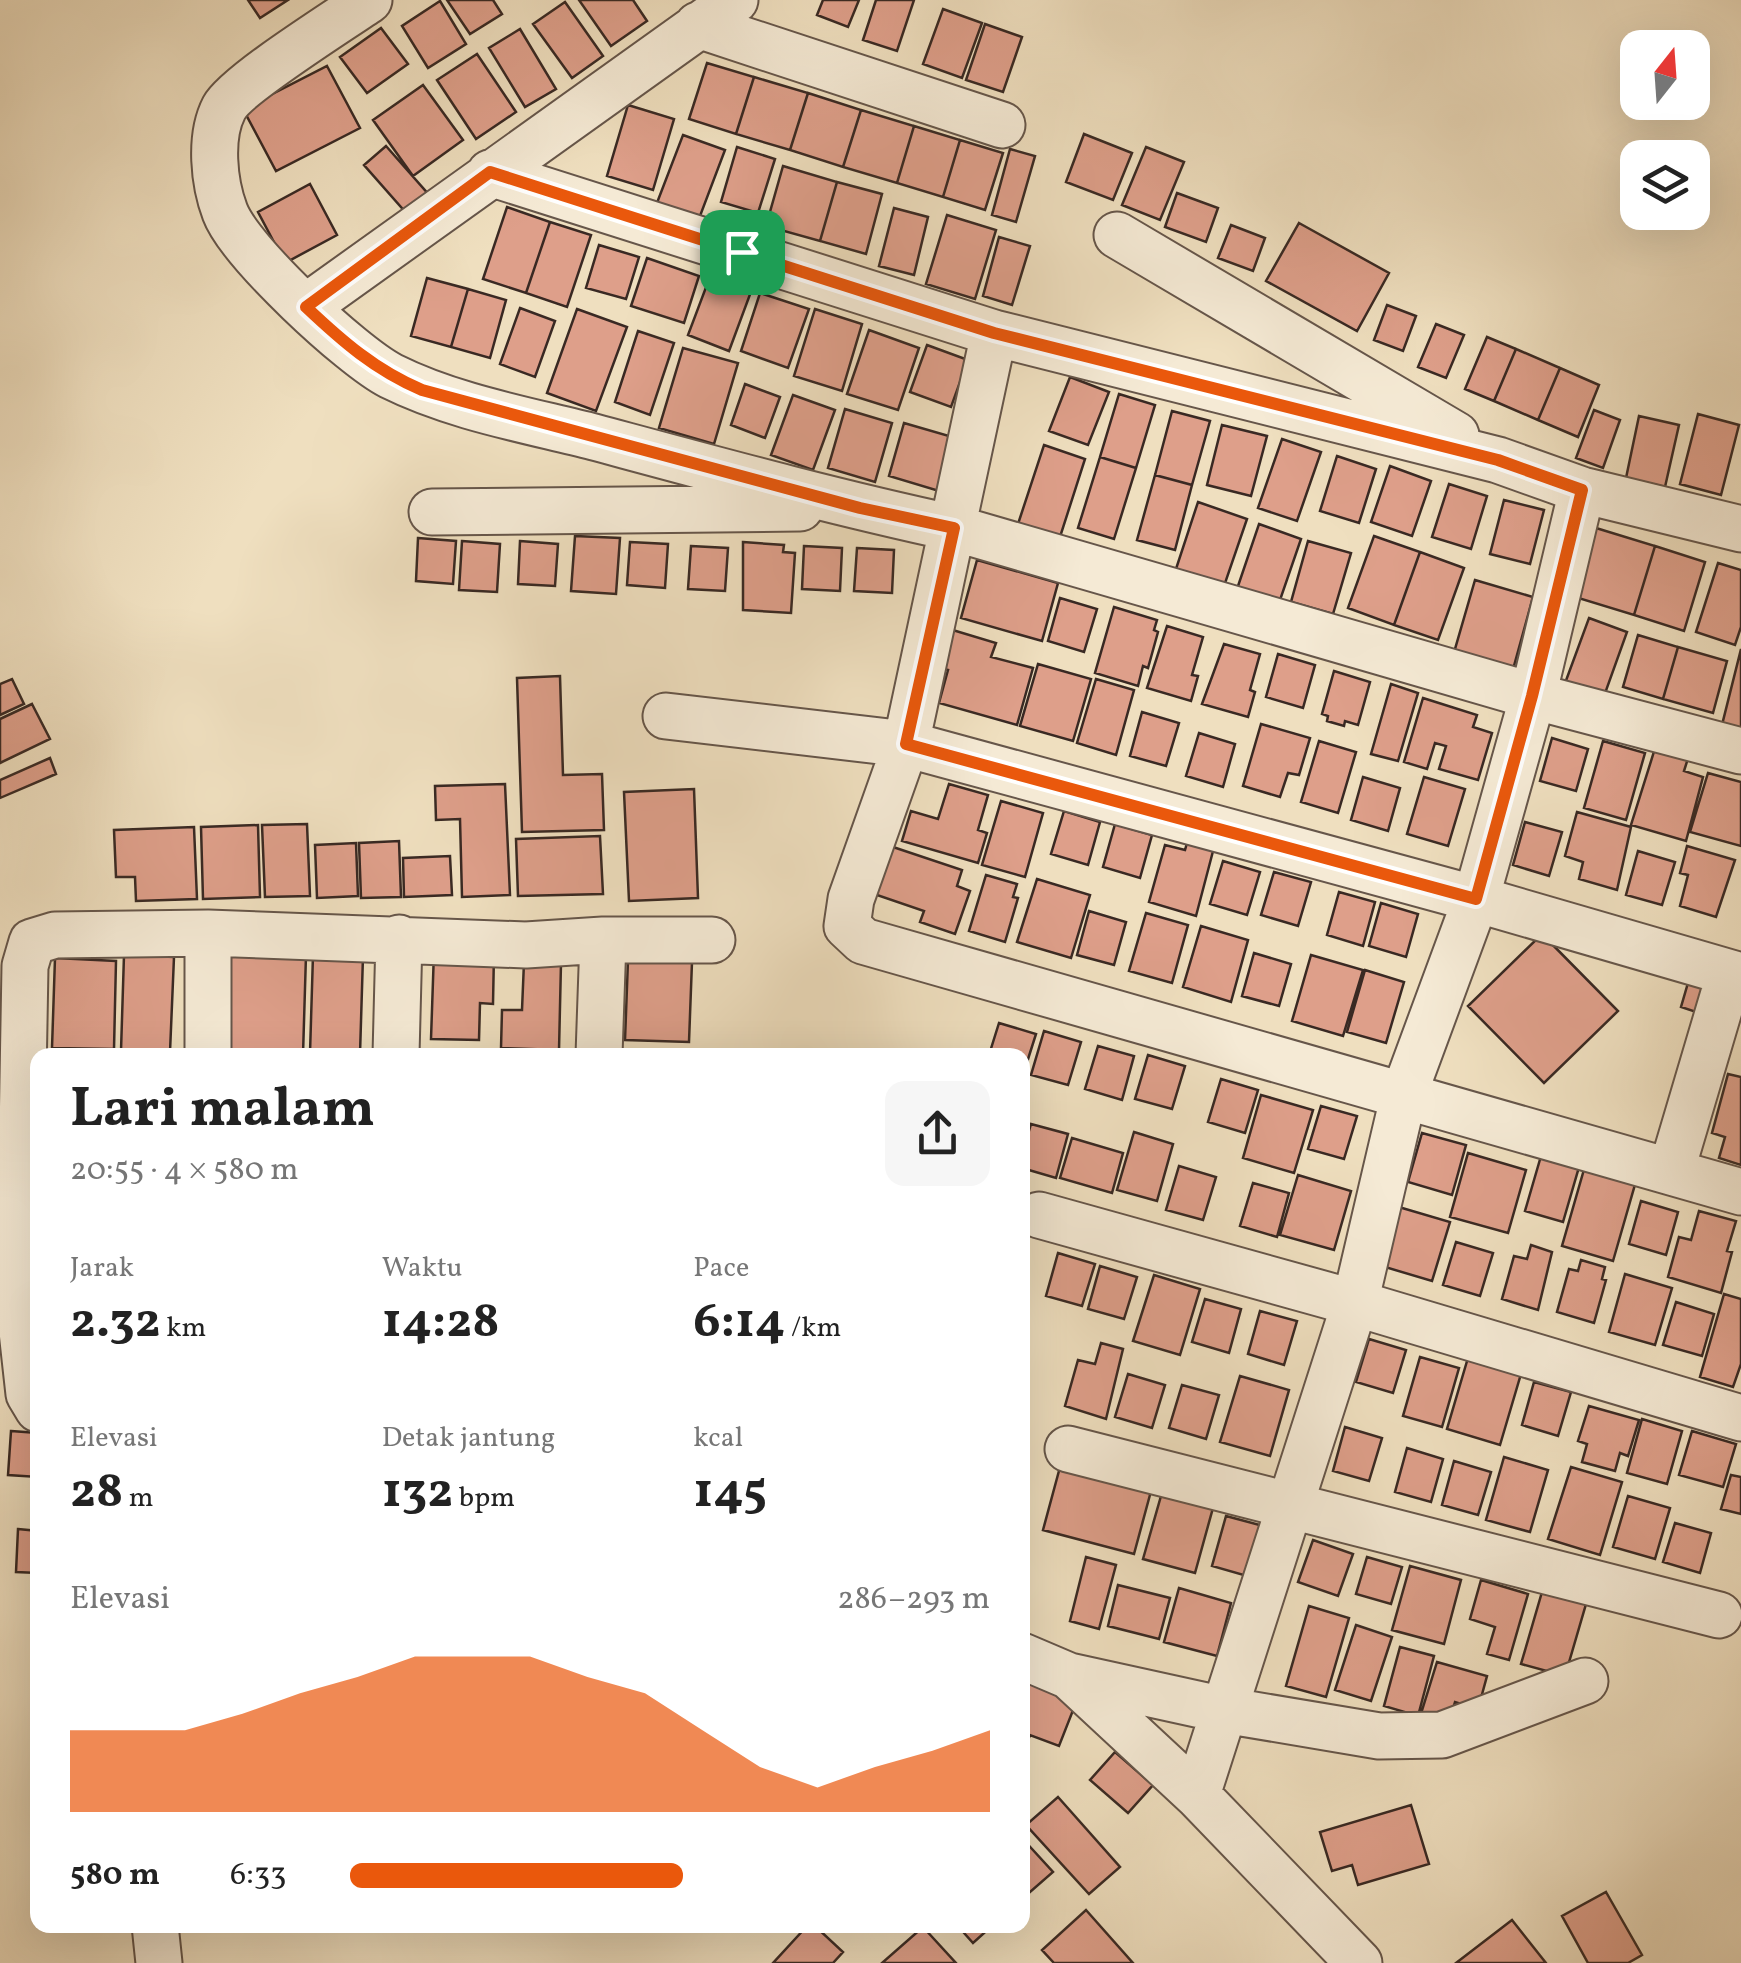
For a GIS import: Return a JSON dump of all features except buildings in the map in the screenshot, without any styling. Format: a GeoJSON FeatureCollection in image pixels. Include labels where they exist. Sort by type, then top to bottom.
{"type":"FeatureCollection","features":[{"type":"Feature","properties":{"kind":"street"},"geometry":{"type":"LineString","coordinates":[[368,0],[233,95],[218,123],[217,184],[226,216],[265,268],[351,350],[388,375],[422,390],[860,508],[954,528],[1532,696],[1741,751]]}},
{"type":"Feature","properties":{"kind":"street"},"geometry":{"type":"LineString","coordinates":[[306,307],[716,13],[1002,125]]}},
{"type":"Feature","properties":{"kind":"street"},"geometry":{"type":"LineString","coordinates":[[490,172],[994,333],[1498,460],[1582,490],[1741,529]]}},
{"type":"Feature","properties":{"kind":"street"},"geometry":{"type":"LineString","coordinates":[[1117,235],[1498,460]]}},
{"type":"Feature","properties":{"kind":"street"},"geometry":{"type":"LineString","coordinates":[[994,333],[906,744],[846,915],[846,926],[863,941],[1741,1192]]}},
{"type":"Feature","properties":{"kind":"street"},"geometry":{"type":"LineString","coordinates":[[1196,1795],[1355,1303],[1404,1094],[1476,899],[1532,696],[1582,490]]}},
{"type":"Feature","properties":{"kind":"street"},"geometry":{"type":"LineString","coordinates":[[432,512],[860,508]]}},
{"type":"Feature","properties":{"kind":"street"},"geometry":{"type":"LineString","coordinates":[[666,716],[906,744],[1476,899],[1735,974],[1670,1172]]}},
{"type":"Feature","properties":{"kind":"street"},"geometry":{"type":"LineString","coordinates":[[208,933],[208,1048]]}},
{"type":"Feature","properties":{"kind":"street"},"geometry":{"type":"LineString","coordinates":[[30,1396],[20,1304],[24,966],[32,942],[55,935],[208,933],[526,944],[712,940]]}},
{"type":"Feature","properties":{"kind":"street"},"geometry":{"type":"LineString","coordinates":[[396,1048],[400,938]]}},
{"type":"Feature","properties":{"kind":"street"},"geometry":{"type":"LineString","coordinates":[[599,1048],[603,940]]}},
{"type":"Feature","properties":{"kind":"street"},"geometry":{"type":"LineString","coordinates":[[1039,1215],[1355,1303],[1741,1418]]}},
{"type":"Feature","properties":{"kind":"street"},"geometry":{"type":"LineString","coordinates":[[1068,1449],[1719,1615]]}},
{"type":"Feature","properties":{"kind":"street"},"geometry":{"type":"LineString","coordinates":[[1030,1659],[1068,1676],[1224,1710],[1379,1736],[1442,1735],[1585,1681]]}},
{"type":"Feature","properties":{"kind":"street"},"geometry":{"type":"LineString","coordinates":[[1068,1676],[1196,1795],[1359,1963]]}},
{"type":"Feature","properties":{"kind":"street"},"geometry":{"type":"LineString","coordinates":[[156,1933],[159,1963]]}},
{"type":"Feature","properties":{"kind":"route"},"geometry":{"type":"LineString","coordinates":[[490,172],[742,252],[994,333],[1498,460],[1582,490],[1532,696],[1476,899],[906,744],[954,528],[860,508],[422,390],[388,375],[351,350],[306,307],[490,172]]}}]}
